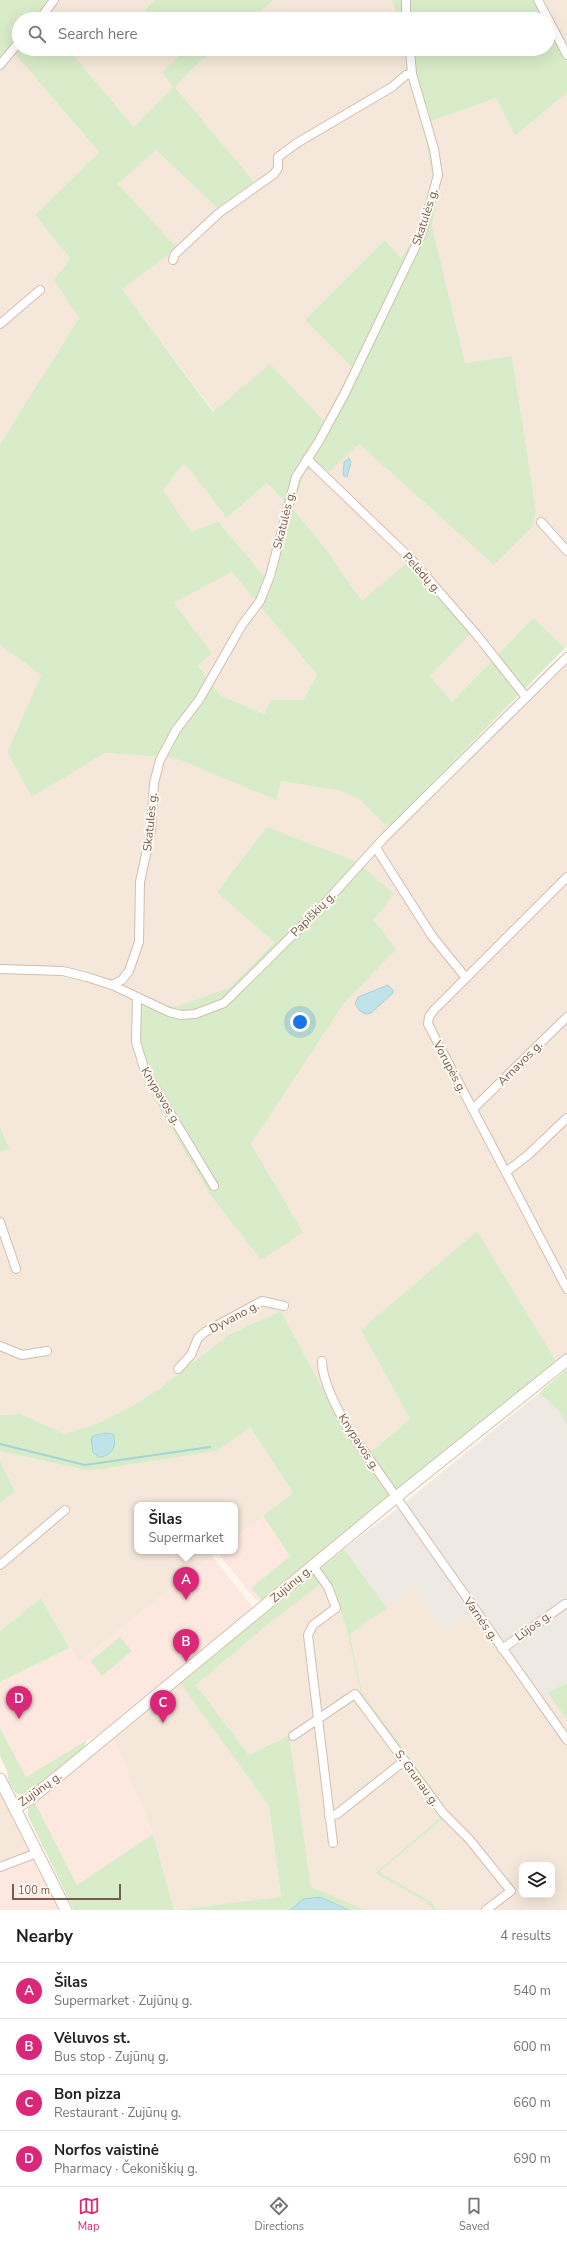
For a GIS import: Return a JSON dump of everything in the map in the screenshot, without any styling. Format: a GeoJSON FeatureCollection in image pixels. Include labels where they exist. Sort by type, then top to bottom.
{"type":"FeatureCollection","features":[{"type":"Feature","properties":{"kind":"main road","name":"Zujūnų g."},"geometry":{"type":"LineString","coordinates":[[15,1808],[30,1799],[67,1770],[395,1498],[567,1360]]}},
{"type":"Feature","properties":{"kind":"main road"},"geometry":{"type":"LineString","coordinates":[[0,1779],[66,1910]]}},
{"type":"Feature","properties":{"kind":"street"},"geometry":{"type":"LineString","coordinates":[[45,12],[54,0]]}},
{"type":"Feature","properties":{"kind":"street"},"geometry":{"type":"LineString","coordinates":[[406,0],[406,12]]}},
{"type":"Feature","properties":{"kind":"street"},"geometry":{"type":"LineString","coordinates":[[538,0],[544,12]]}},
{"type":"Feature","properties":{"kind":"street"},"geometry":{"type":"LineString","coordinates":[[555,32],[567,55]]}},
{"type":"Feature","properties":{"kind":"street"},"geometry":{"type":"LineString","coordinates":[[0,65],[12,50]]}},
{"type":"Feature","properties":{"kind":"street","name":"Skatulės g."},"geometry":{"type":"LineString","coordinates":[[112,985],[122,980],[129,971],[139,942],[140,882],[151,831],[154,782],[160,760],[176,730],[200,700],[242,625],[260,601],[270,576],[296,477],[345,394],[422,233],[438,175],[435,153],[412,74],[411,56]]}},
{"type":"Feature","properties":{"kind":"street"},"geometry":{"type":"LineString","coordinates":[[172,260],[175,254],[219,213],[274,174],[278,168],[278,157],[297,143],[392,87],[406,75],[412,74]]}},
{"type":"Feature","properties":{"kind":"street"},"geometry":{"type":"LineString","coordinates":[[0,324],[40,290]]}},
{"type":"Feature","properties":{"kind":"street","name":"Pelėdų g."},"geometry":{"type":"LineString","coordinates":[[306,459],[412,560],[476,634],[526,697]]}},
{"type":"Feature","properties":{"kind":"street"},"geometry":{"type":"LineString","coordinates":[[541,522],[567,551]]}},
{"type":"Feature","properties":{"kind":"street","name":"Papiškių g."},"geometry":{"type":"LineString","coordinates":[[0,969],[63,971],[112,985],[169,1012],[181,1015],[194,1014],[224,1003],[326,902],[376,848],[567,657]]}},
{"type":"Feature","properties":{"kind":"street"},"geometry":{"type":"LineString","coordinates":[[376,848],[432,936],[466,978]]}},
{"type":"Feature","properties":{"kind":"street","name":"Vorupės g."},"geometry":{"type":"LineString","coordinates":[[567,877],[434,1010],[429,1017],[428,1024],[567,1289]]}},
{"type":"Feature","properties":{"kind":"street","name":"Knypavos g."},"geometry":{"type":"LineString","coordinates":[[136,997],[136,1042],[145,1070],[214,1186]]}},
{"type":"Feature","properties":{"kind":"street","name":"Arnavos g."},"geometry":{"type":"LineString","coordinates":[[473,1109],[567,1017]]}},
{"type":"Feature","properties":{"kind":"street"},"geometry":{"type":"LineString","coordinates":[[506,1172],[528,1156],[567,1118]]}},
{"type":"Feature","properties":{"kind":"street"},"geometry":{"type":"LineString","coordinates":[[0,1222],[16,1269]]}},
{"type":"Feature","properties":{"kind":"street","name":"Dyvano g."},"geometry":{"type":"LineString","coordinates":[[178,1369],[191,1355],[198,1338],[205,1332],[262,1301],[284,1306]]}},
{"type":"Feature","properties":{"kind":"street"},"geometry":{"type":"LineString","coordinates":[[0,1346],[22,1354],[47,1351]]}},
{"type":"Feature","properties":{"kind":"street","name":"Knypavos g."},"geometry":{"type":"LineString","coordinates":[[322,1360],[325,1375],[337,1407],[349,1430],[395,1498]]}},
{"type":"Feature","properties":{"kind":"street","name":"Varnės g."},"geometry":{"type":"LineString","coordinates":[[395,1498],[567,1740]]}},
{"type":"Feature","properties":{"kind":"street"},"geometry":{"type":"LineString","coordinates":[[0,1565],[65,1510]]}},
{"type":"Feature","properties":{"kind":"street"},"geometry":{"type":"LineString","coordinates":[[313,1566],[328,1587],[336,1608],[313,1625],[308,1635],[317,1720],[333,1843]]}},
{"type":"Feature","properties":{"kind":"street","name":"Lūjos g."},"geometry":{"type":"LineString","coordinates":[[502,1649],[565,1604]]}},
{"type":"Feature","properties":{"kind":"street","name":"S. Grunau g."},"geometry":{"type":"LineString","coordinates":[[294,1736],[355,1694],[443,1813],[469,1839],[511,1891],[486,1910]]}},
{"type":"Feature","properties":{"kind":"street"},"geometry":{"type":"LineString","coordinates":[[329,1816],[337,1814],[404,1761]]}},
{"type":"Feature","properties":{"kind":"street"},"geometry":{"type":"LineString","coordinates":[[0,1867],[37,1853]]}},
{"type":"Feature","properties":{"kind":"shaded area"},"geometry":{"type":"Polygon","coordinates":[[[47,0],[155,0],[144,9],[146,12],[40,12],[47,0]]]}},
{"type":"Feature","properties":{"kind":"shaded area"},"geometry":{"type":"Polygon","coordinates":[[[274,0],[392,0],[396,12],[259,12],[274,0]]]}},
{"type":"Feature","properties":{"kind":"shaded area"},"geometry":{"type":"Polygon","coordinates":[[[533,0],[567,0],[567,62],[555,40],[555,12],[540,12],[533,0]]]}},
{"type":"Feature","properties":{"kind":"shaded area"},"geometry":{"type":"Polygon","coordinates":[[[10,48],[12,50],[12,56],[17,56],[99,152],[35,215],[70,258],[54,280],[79,318],[0,444],[0,59],[10,48]]]}},
{"type":"Feature","properties":{"kind":"shaded area"},"geometry":{"type":"Polygon","coordinates":[[[74,56],[181,56],[173,87],[134,127],[74,56]]]}},
{"type":"Feature","properties":{"kind":"shaded area"},"geometry":{"type":"Polygon","coordinates":[[[207,56],[410,56],[430,116],[422,120],[433,181],[418,231],[401,258],[385,240],[352,367],[324,422],[214,412],[122,289],[118,184],[156,150],[217,208],[254,182],[175,87],[207,56]]]}},
{"type":"Feature","properties":{"kind":"shaded area"},"geometry":{"type":"Polygon","coordinates":[[[567,93],[567,646],[565,648],[533,618],[452,702],[430,676],[470,633],[362,601],[325,548],[292,508],[306,470],[330,470],[359,444],[494,565],[533,526],[536,510],[512,356],[465,364],[432,226],[441,174],[429,122],[496,98],[515,136],[567,93]]]}},
{"type":"Feature","properties":{"kind":"shaded area"},"geometry":{"type":"Polygon","coordinates":[[[184,463],[227,518],[267,483],[289,506],[272,586],[218,521],[191,532],[163,490],[184,463]]]}},
{"type":"Feature","properties":{"kind":"shaded area"},"geometry":{"type":"Polygon","coordinates":[[[232,572],[317,675],[303,700],[270,700],[266,714],[221,696],[198,666],[212,653],[174,603],[232,572]]]}},
{"type":"Feature","properties":{"kind":"shaded area"},"geometry":{"type":"Polygon","coordinates":[[[0,645],[41,675],[7,752],[32,796],[105,753],[175,758],[275,799],[281,781],[341,791],[359,799],[385,825],[391,825],[557,659],[567,656],[567,1355],[557,1363],[362,1330],[410,1419],[362,1458],[347,1434],[281,1311],[228,1335],[160,1388],[132,1406],[96,1424],[64,1434],[21,1414],[0,1415],[0,1152],[8,1149],[0,1126],[0,645]],[[274,941],[230,987],[178,1006],[140,1006],[303,1232],[251,1144],[344,1003],[396,950],[274,941]]]}},
{"type":"Feature","properties":{"kind":"shaded area"},"geometry":{"type":"Polygon","coordinates":[[[539,1393],[558,1410],[567,1426],[567,1683],[536,1703],[472,1614],[445,1633],[414,1588],[387,1608],[344,1549],[406,1502],[539,1393]]]}},
{"type":"Feature","properties":{"kind":"shaded area"},"geometry":{"type":"Polygon","coordinates":[[[250,1427],[293,1493],[238,1536],[238,1502],[134,1502],[134,1554],[214,1554],[79,1662],[41,1598],[0,1631],[0,1503],[15,1490],[0,1460],[0,1451],[89,1471],[216,1451],[250,1427]]]}},
{"type":"Feature","properties":{"kind":"shaded area"},"geometry":{"type":"Polygon","coordinates":[[[263,1516],[290,1556],[251,1588],[264,1603],[255,1599],[219,1554],[238,1554],[238,1536],[263,1516]]]}},
{"type":"Feature","properties":{"kind":"shaded area"},"geometry":{"type":"Polygon","coordinates":[[[212,1556],[251,1605],[252,1610],[107,1731],[87,1740],[26,1777],[0,1728],[0,1682],[70,1648],[80,1661],[212,1556]]]}},
{"type":"Feature","properties":{"kind":"shaded area"},"geometry":{"type":"Polygon","coordinates":[[[327,1578],[337,1597],[345,1619],[364,1700],[447,1812],[375,1873],[428,1903],[433,1910],[366,1910],[311,1887],[288,1735],[249,1755],[196,1685],[272,1621],[327,1578]]]}},
{"type":"Feature","properties":{"kind":"shaded area"},"geometry":{"type":"Polygon","coordinates":[[[414,1588],[445,1633],[472,1614],[536,1703],[548,1693],[567,1720],[567,1910],[437,1910],[432,1902],[378,1872],[450,1813],[362,1692],[350,1634],[414,1588]]]}},
{"type":"Feature","properties":{"kind":"shaded area"},"geometry":{"type":"Polygon","coordinates":[[[180,1683],[269,1806],[281,1898],[174,1910],[153,1834],[113,1737],[180,1683]]]}},
{"type":"Feature","properties":{"kind":"shaded area"},"geometry":{"type":"Polygon","coordinates":[[[113,1737],[153,1834],[77,1885],[35,1803],[113,1737]]]}},
{"type":"Feature","properties":{"kind":"shaded area"},"geometry":{"type":"Polygon","coordinates":[[[0,1787],[9,1811],[29,1847],[34,1861],[17,1864],[0,1870],[0,1787]]]}},
{"type":"Feature","properties":{"kind":"shaded area"},"geometry":{"type":"Polygon","coordinates":[[[34,1861],[37,1862],[61,1910],[0,1910],[0,1870],[17,1864],[34,1861]]]}},
{"type":"Feature","properties":{"kind":"green space"},"geometry":{"type":"Polygon","coordinates":[[[0,0],[47,0],[40,12],[12,12],[12,50],[10,48],[0,59],[0,0]]]}},
{"type":"Feature","properties":{"kind":"green space"},"geometry":{"type":"Polygon","coordinates":[[[155,0],[274,0],[259,12],[146,12],[144,10],[155,0]]]}},
{"type":"Feature","properties":{"kind":"green space"},"geometry":{"type":"Polygon","coordinates":[[[392,0],[533,0],[540,12],[396,12],[392,0]]]}},
{"type":"Feature","properties":{"kind":"green space"},"geometry":{"type":"Polygon","coordinates":[[[555,40],[567,62],[567,93],[515,136],[496,98],[429,122],[441,174],[432,226],[465,363],[512,356],[536,510],[533,526],[494,565],[359,444],[330,471],[306,470],[292,508],[325,548],[362,601],[407,563],[471,633],[430,676],[452,702],[533,618],[565,648],[391,825],[385,825],[359,799],[341,791],[281,781],[276,800],[175,758],[105,753],[32,797],[7,752],[41,675],[0,645],[0,444],[79,318],[54,280],[70,258],[35,215],[99,152],[17,56],[74,56],[134,127],[173,87],[162,72],[179,56],[207,56],[175,87],[254,182],[217,208],[156,150],[118,184],[177,248],[122,289],[213,412],[270,364],[324,421],[352,367],[305,320],[385,240],[401,258],[418,231],[433,181],[422,119],[430,116],[410,56],[555,56],[555,40]],[[184,463],[163,490],[191,532],[218,521],[272,586],[289,506],[267,483],[227,518],[184,463]],[[232,572],[174,603],[212,653],[198,666],[221,696],[265,714],[270,700],[303,700],[317,675],[232,572]]]}},
{"type":"Feature","properties":{"kind":"green space"},"geometry":{"type":"Polygon","coordinates":[[[267,827],[357,862],[394,894],[374,920],[396,950],[344,1003],[251,1144],[303,1232],[261,1260],[209,1193],[141,1076],[134,1038],[140,1006],[178,1006],[230,987],[274,942],[217,892],[267,827]]]}},
{"type":"Feature","properties":{"kind":"green space"},"geometry":{"type":"Polygon","coordinates":[[[0,1126],[9,1149],[0,1152],[0,1126]]]}},
{"type":"Feature","properties":{"kind":"green space"},"geometry":{"type":"Polygon","coordinates":[[[477,1231],[557,1363],[264,1603],[251,1588],[290,1556],[263,1516],[293,1493],[250,1427],[217,1451],[89,1471],[0,1451],[0,1415],[21,1414],[64,1434],[96,1424],[132,1406],[160,1388],[228,1335],[281,1311],[347,1434],[363,1458],[410,1419],[361,1330],[477,1231]],[[105,1433],[93,1436],[93,1452],[98,1457],[105,1433]]]}},
{"type":"Feature","properties":{"kind":"green space"},"geometry":{"type":"Polygon","coordinates":[[[567,1369],[567,1426],[558,1410],[539,1393],[567,1369]]]}},
{"type":"Feature","properties":{"kind":"green space"},"geometry":{"type":"Polygon","coordinates":[[[0,1460],[15,1491],[0,1503],[0,1460]]]}},
{"type":"Feature","properties":{"kind":"green space"},"geometry":{"type":"Polygon","coordinates":[[[344,1549],[387,1608],[350,1634],[362,1692],[450,1813],[379,1872],[432,1902],[437,1910],[433,1910],[428,1903],[375,1873],[447,1812],[364,1700],[361,1694],[352,1650],[344,1621],[334,1593],[327,1579],[272,1621],[196,1685],[249,1755],[289,1735],[311,1887],[366,1910],[349,1910],[320,1897],[290,1910],[176,1910],[281,1897],[269,1806],[180,1683],[344,1549]]]}},
{"type":"Feature","properties":{"kind":"green space"},"geometry":{"type":"Polygon","coordinates":[[[41,1598],[70,1648],[0,1682],[0,1631],[41,1598]]]}},
{"type":"Feature","properties":{"kind":"green space"},"geometry":{"type":"Polygon","coordinates":[[[120,1637],[132,1651],[102,1676],[90,1661],[120,1637]]]}},
{"type":"Feature","properties":{"kind":"green space"},"geometry":{"type":"Polygon","coordinates":[[[567,1683],[567,1720],[548,1693],[567,1683]]]}},
{"type":"Feature","properties":{"kind":"green space"},"geometry":{"type":"Polygon","coordinates":[[[0,1728],[26,1777],[87,1740],[83,1749],[32,1791],[21,1795],[16,1793],[9,1784],[7,1771],[0,1756],[0,1728]]]}},
{"type":"Feature","properties":{"kind":"green space"},"geometry":{"type":"Polygon","coordinates":[[[35,1803],[77,1885],[153,1834],[174,1910],[74,1910],[28,1816],[28,1808],[35,1803]]]}},
{"type":"Feature","properties":{"kind":"water"},"geometry":{"type":"Polygon","coordinates":[[[349,458],[351,462],[347,477],[343,475],[344,462],[349,458]]]}},
{"type":"Feature","properties":{"kind":"water"},"geometry":{"type":"Polygon","coordinates":[[[388,985],[393,990],[393,993],[371,1013],[366,1014],[360,1011],[355,1004],[358,997],[388,985]]]}},
{"type":"Feature","properties":{"kind":"water"},"geometry":{"type":"Polygon","coordinates":[[[105,1433],[113,1434],[115,1443],[114,1447],[107,1455],[98,1457],[93,1452],[91,1439],[93,1436],[105,1433]]]}},
{"type":"Feature","properties":{"kind":"water"},"geometry":{"type":"Polygon","coordinates":[[[320,1897],[349,1910],[290,1910],[303,1899],[320,1897]]]}},
{"type":"Feature","properties":{"kind":"waterway"},"geometry":{"type":"LineString","coordinates":[[0,1444],[85,1465],[210,1447]]}},
{"type":"Feature","properties":{"kind":"place","name":"Šilas"},"geometry":{"type":"Point","coordinates":[186,1600]}},
{"type":"Feature","properties":{"kind":"place","name":"Vėluvos st."},"geometry":{"type":"Point","coordinates":[186,1662]}},
{"type":"Feature","properties":{"kind":"place","name":"Norfos vaistinė"},"geometry":{"type":"Point","coordinates":[19,1719]}},
{"type":"Feature","properties":{"kind":"place","name":"Bon pizza"},"geometry":{"type":"Point","coordinates":[163,1723]}}]}
